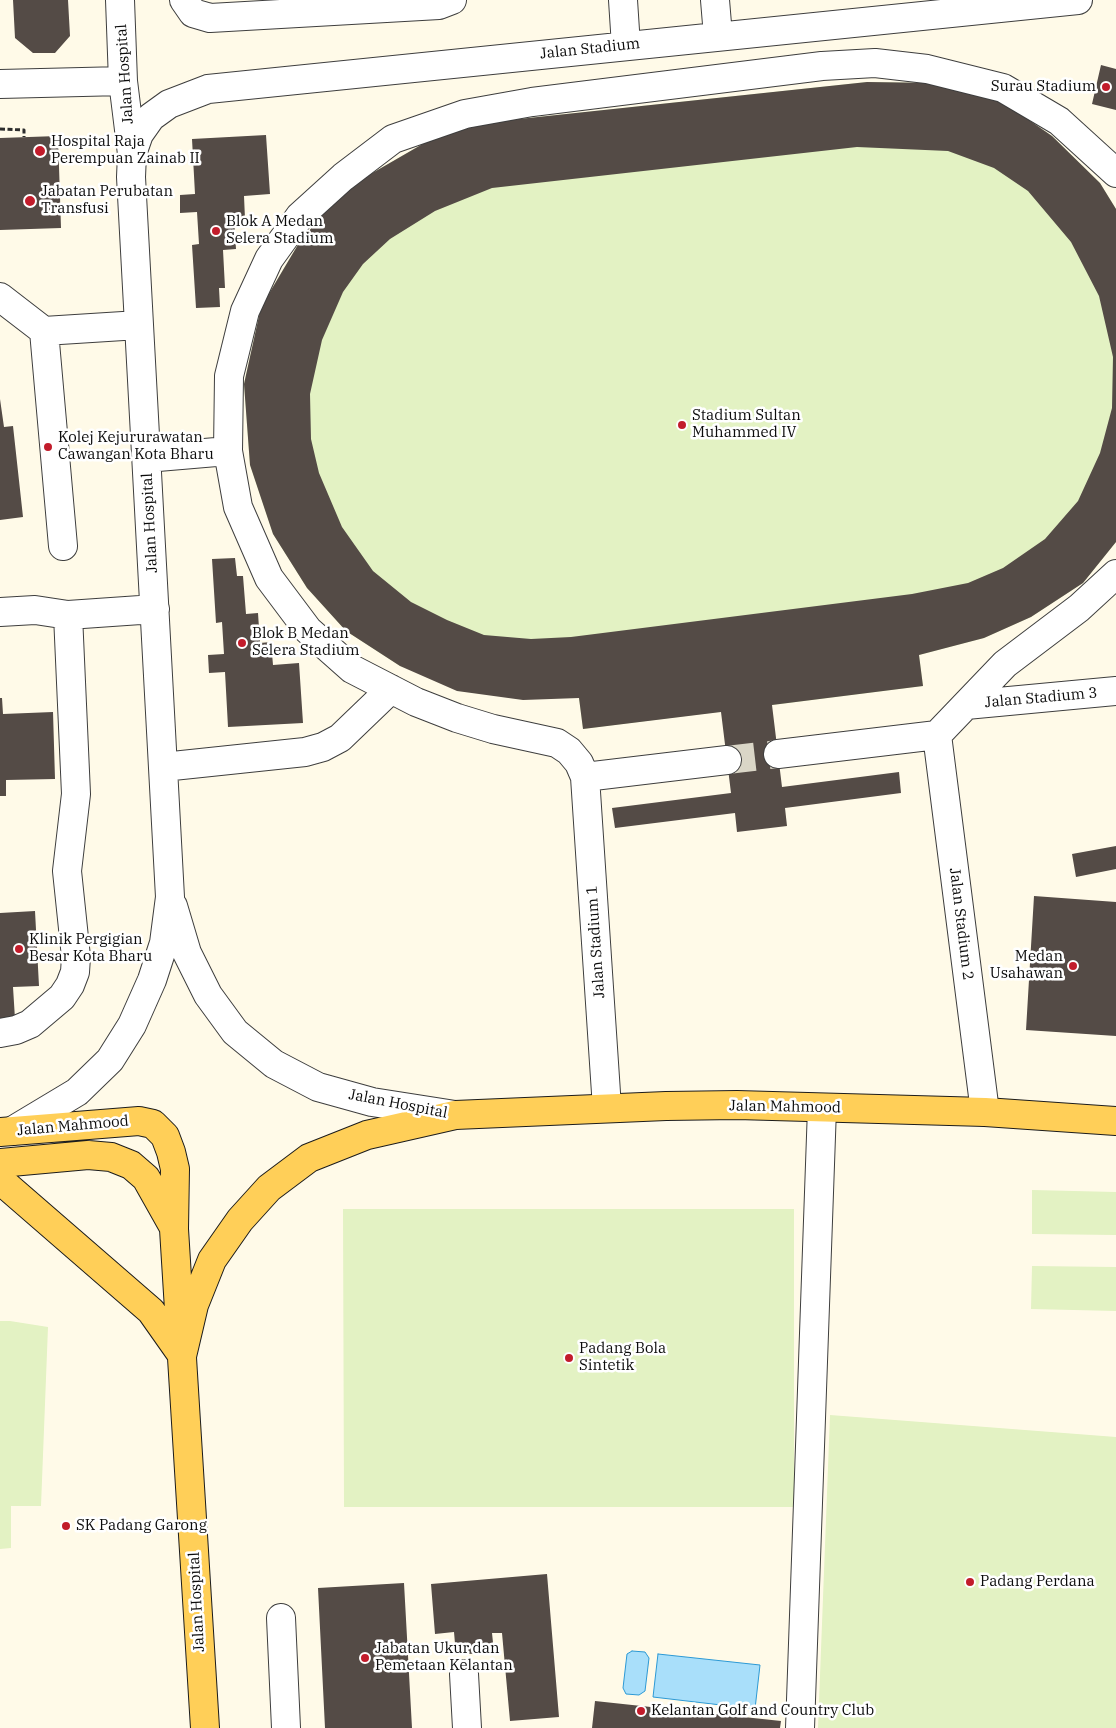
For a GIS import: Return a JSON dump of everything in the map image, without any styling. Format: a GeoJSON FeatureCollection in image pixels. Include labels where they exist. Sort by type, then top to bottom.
{"type":"FeatureCollection","features":[{"type":"Feature","properties":{"kind":"main road","name":"Jalan Mahmood"},"geometry":{"type":"LineString","coordinates":[[455,1115],[607,1108],[737,1105],[984,1112],[1116,1121]]}},
{"type":"Feature","properties":{"kind":"main road","name":"Jalan Hospital"},"geometry":{"type":"LineString","coordinates":[[182,1356],[194,1305],[212,1260],[240,1220],[269,1188],[309,1158],[342,1145],[368,1135],[455,1115]]}},
{"type":"Feature","properties":{"kind":"main road","name":"Jalan Mahmood"},"geometry":{"type":"LineString","coordinates":[[6,1131],[124,1120],[153,1124],[165,1136],[172,1152],[175,1169],[174,1229]]}},
{"type":"Feature","properties":{"kind":"main road","name":"Jalan Mahmood"},"geometry":{"type":"LineString","coordinates":[[0,1163],[88,1155],[112,1157],[131,1166],[146,1178],[174,1229]]}},
{"type":"Feature","properties":{"kind":"main road"},"geometry":{"type":"LineString","coordinates":[[0,1180],[151,1311],[182,1356]]}},
{"type":"Feature","properties":{"kind":"main road","name":"Jalan Hospital"},"geometry":{"type":"LineString","coordinates":[[174,1229],[205,1728]]}},
{"type":"Feature","properties":{"kind":"street","name":"Jalan Hospital"},"geometry":{"type":"LineString","coordinates":[[6,1131],[77,1092],[110,1060],[132,1025],[152,980],[164,943],[170,897],[131,177],[132,154],[123,81],[120,0]]}},
{"type":"Feature","properties":{"kind":"street"},"geometry":{"type":"LineString","coordinates":[[184,0],[193,13],[210,18],[439,5],[452,0]]}},
{"type":"Feature","properties":{"kind":"street"},"geometry":{"type":"LineString","coordinates":[[624,0],[626,46]]}},
{"type":"Feature","properties":{"kind":"street"},"geometry":{"type":"LineString","coordinates":[[707,80],[715,0]]}},
{"type":"Feature","properties":{"kind":"street","name":"Jalan Stadium"},"geometry":{"type":"LineString","coordinates":[[132,154],[139,134],[151,117],[169,104],[208,89],[1078,0]]}},
{"type":"Feature","properties":{"kind":"street"},"geometry":{"type":"LineString","coordinates":[[727,760],[585,778],[578,763],[569,751],[557,743],[457,718],[391,689],[352,669],[308,630],[269,578],[238,506],[228,451],[229,376],[245,311],[269,259],[300,216],[343,177],[393,139],[466,114],[532,102],[822,66],[874,63],[928,69],[1003,88],[1059,121],[1116,173]]}},
{"type":"Feature","properties":{"kind":"street"},"geometry":{"type":"LineString","coordinates":[[0,84],[123,81]]}},
{"type":"Feature","properties":{"kind":"street"},"geometry":{"type":"LineString","coordinates":[[0,297],[44,331],[139,325]]}},
{"type":"Feature","properties":{"kind":"street"},"geometry":{"type":"LineString","coordinates":[[44,331],[63,546]]}},
{"type":"Feature","properties":{"kind":"street"},"geometry":{"type":"LineString","coordinates":[[146,458],[228,451]]}},
{"type":"Feature","properties":{"kind":"street"},"geometry":{"type":"LineString","coordinates":[[778,754],[937,735],[1012,657],[1079,608],[1116,574]]}},
{"type":"Feature","properties":{"kind":"street"},"geometry":{"type":"LineString","coordinates":[[0,612],[35,610],[68,614],[155,608]]}},
{"type":"Feature","properties":{"kind":"street"},"geometry":{"type":"LineString","coordinates":[[0,1033],[16,1030],[30,1024],[62,998],[75,972],[76,957],[67,871],[76,794],[68,614]]}},
{"type":"Feature","properties":{"kind":"street"},"geometry":{"type":"LineString","coordinates":[[163,767],[305,752],[323,748],[340,738],[391,689]]}},
{"type":"Feature","properties":{"kind":"street","name":"Jalan Stadium 3"},"geometry":{"type":"LineString","coordinates":[[966,705],[1116,691]]}},
{"type":"Feature","properties":{"kind":"street","name":"Jalan Stadium 2"},"geometry":{"type":"LineString","coordinates":[[937,735],[984,1112]]}},
{"type":"Feature","properties":{"kind":"street","name":"Jalan Stadium 1"},"geometry":{"type":"LineString","coordinates":[[585,778],[607,1108]]}},
{"type":"Feature","properties":{"kind":"street","name":"Jalan Hospital"},"geometry":{"type":"LineString","coordinates":[[170,897],[187,953],[208,995],[235,1032],[274,1064],[318,1088],[372,1102],[455,1115]]}},
{"type":"Feature","properties":{"kind":"street"},"geometry":{"type":"LineString","coordinates":[[800,1728],[822,1108]]}},
{"type":"Feature","properties":{"kind":"street"},"geometry":{"type":"LineString","coordinates":[[282,1618],[286,1728]]}},
{"type":"Feature","properties":{"kind":"street"},"geometry":{"type":"LineString","coordinates":[[464,1674],[467,1728]]}},
{"type":"Feature","properties":{"kind":"path"},"geometry":{"type":"LineString","coordinates":[[0,129],[24,130],[24,137]]}},
{"type":"Feature","properties":{"kind":"green space","name":"Stadium Sultan Muhammed IV"},"geometry":{"type":"Polygon","coordinates":[[[867,82],[940,83],[1000,100],[1052,136],[1100,183],[1116,209],[1116,542],[1083,583],[1031,617],[984,638],[919,655],[923,686],[583,729],[579,698],[400,666],[346,631],[307,588],[273,534],[250,465],[244,384],[261,307],[299,243],[343,190],[433,138],[491,122],[867,82]]]}},
{"type":"Feature","properties":{"kind":"green space"},"geometry":{"type":"Polygon","coordinates":[[[1032,1190],[1116,1192],[1116,1235],[1032,1234],[1032,1190]]]}},
{"type":"Feature","properties":{"kind":"green space","name":"Padang Bola Sintetik"},"geometry":{"type":"Polygon","coordinates":[[[343,1209],[794,1209],[794,1507],[344,1507],[343,1209]]]}},
{"type":"Feature","properties":{"kind":"green space"},"geometry":{"type":"Polygon","coordinates":[[[1032,1266],[1116,1267],[1116,1311],[1031,1309],[1032,1266]]]}},
{"type":"Feature","properties":{"kind":"green space"},"geometry":{"type":"Polygon","coordinates":[[[0,1321],[48,1327],[41,1506],[11,1506],[11,1548],[0,1549],[0,1321]]]}},
{"type":"Feature","properties":{"kind":"green space","name":"Padang Perdana"},"geometry":{"type":"Polygon","coordinates":[[[830,1415],[1116,1437],[1116,1728],[818,1728],[830,1415]]]}},
{"type":"Feature","properties":{"kind":"water"},"geometry":{"type":"Polygon","coordinates":[[[632,1651],[645,1652],[649,1658],[645,1691],[639,1695],[626,1694],[623,1688],[627,1654],[632,1651]]]}},
{"type":"Feature","properties":{"kind":"water"},"geometry":{"type":"Polygon","coordinates":[[[658,1654],[760,1665],[755,1709],[653,1697],[658,1654]]]}},
{"type":"Feature","properties":{"kind":"building"},"geometry":{"type":"Polygon","coordinates":[[[13,0],[68,0],[70,36],[55,53],[33,53],[15,38],[13,0]]]}},
{"type":"Feature","properties":{"kind":"building","name":"Surau Stadium"},"geometry":{"type":"Polygon","coordinates":[[[1101,65],[1116,69],[1116,110],[1092,104],[1101,65]]]}},
{"type":"Feature","properties":{"kind":"building"},"geometry":{"type":"Polygon","coordinates":[[[867,82],[940,83],[1000,100],[1052,136],[1100,183],[1116,209],[1116,542],[1083,583],[1031,617],[984,638],[919,655],[923,686],[772,705],[782,787],[899,772],[901,793],[785,808],[787,826],[737,832],[735,813],[615,828],[612,808],[731,793],[721,712],[583,729],[579,698],[523,700],[457,691],[400,666],[346,631],[307,588],[273,534],[250,465],[244,384],[261,307],[299,243],[343,190],[433,138],[491,122],[867,82]],[[857,147],[492,188],[435,211],[390,239],[363,264],[343,292],[322,340],[310,394],[311,439],[319,473],[342,527],[373,571],[411,602],[447,620],[484,635],[531,639],[571,637],[912,594],[968,583],[1003,568],[1045,539],[1078,501],[1100,453],[1112,408],[1113,357],[1099,296],[1071,242],[1028,191],[994,168],[948,151],[857,147]]]}},
{"type":"Feature","properties":{"kind":"building","name":"Blok A Medan Selera Stadium"},"geometry":{"type":"Polygon","coordinates":[[[266,135],[270,194],[244,196],[245,219],[234,219],[236,249],[223,250],[225,288],[219,288],[220,307],[196,308],[192,245],[199,244],[197,212],[180,213],[180,195],[195,194],[192,139],[266,135]]]}},
{"type":"Feature","properties":{"kind":"building","name":"Jabatan Perubatan Transfusi"},"geometry":{"type":"Polygon","coordinates":[[[58,136],[61,228],[0,230],[0,138],[58,136]]]}},
{"type":"Feature","properties":{"kind":"building"},"geometry":{"type":"Polygon","coordinates":[[[0,399],[4,427],[13,426],[23,517],[0,520],[0,399]]]}},
{"type":"Feature","properties":{"kind":"building","name":"Blok B Medan Selera Stadium"},"geometry":{"type":"Polygon","coordinates":[[[235,558],[237,576],[243,576],[246,614],[258,613],[260,643],[271,642],[273,665],[299,663],[303,723],[228,727],[225,672],[209,673],[208,655],[224,654],[222,622],[216,623],[212,559],[235,558]]]}},
{"type":"Feature","properties":{"kind":"building"},"geometry":{"type":"Polygon","coordinates":[[[0,698],[2,698],[3,714],[53,712],[55,779],[6,780],[6,796],[0,796],[0,698]]]}},
{"type":"Feature","properties":{"kind":"building"},"geometry":{"type":"Polygon","coordinates":[[[1116,846],[1116,869],[1076,877],[1072,854],[1116,846]]]}},
{"type":"Feature","properties":{"kind":"building","name":"Medan Usahawan"},"geometry":{"type":"Polygon","coordinates":[[[1034,896],[1116,902],[1116,1036],[1026,1030],[1034,896]]]}},
{"type":"Feature","properties":{"kind":"building","name":"Klinik Pergigian Besar Kota Bharu"},"geometry":{"type":"Polygon","coordinates":[[[35,911],[39,986],[13,987],[15,1019],[0,1020],[0,913],[35,911]]]}},
{"type":"Feature","properties":{"kind":"building"},"geometry":{"type":"Polygon","coordinates":[[[547,1574],[559,1717],[510,1721],[502,1633],[492,1633],[494,1652],[456,1655],[454,1632],[435,1634],[431,1584],[547,1574]]]}},
{"type":"Feature","properties":{"kind":"building","name":"Jabatan Ukur dan Pemetaan Kelantan"},"geometry":{"type":"Polygon","coordinates":[[[404,1583],[412,1728],[325,1728],[318,1588],[404,1583]]]}},
{"type":"Feature","properties":{"kind":"building","name":"Kelantan Golf and Country Club"},"geometry":{"type":"Polygon","coordinates":[[[595,1701],[781,1721],[780,1728],[592,1728],[595,1701]]]}},
{"type":"Feature","properties":{"kind":"tunnel"},"geometry":{"type":"LineString","coordinates":[[727,760],[778,754]]}},
{"type":"Feature","properties":{"kind":"place","name":"Surau Stadium"},"geometry":{"type":"Point","coordinates":[1106,87]}},
{"type":"Feature","properties":{"kind":"place","name":"Hospital Raja Perempuan Zainab II"},"geometry":{"type":"Point","coordinates":[40,151]}},
{"type":"Feature","properties":{"kind":"place","name":"Jabatan Perubatan Transfusi"},"geometry":{"type":"Point","coordinates":[30,201]}},
{"type":"Feature","properties":{"kind":"place","name":"Blok A Medan Selera Stadium"},"geometry":{"type":"Point","coordinates":[216,231]}},
{"type":"Feature","properties":{"kind":"place","name":"Stadium Sultan Muhammed IV"},"geometry":{"type":"Point","coordinates":[682,425]}},
{"type":"Feature","properties":{"kind":"place","name":"Kolej Kejururawatan Cawangan Kota Bharu"},"geometry":{"type":"Point","coordinates":[48,447]}},
{"type":"Feature","properties":{"kind":"place","name":"Blok B Medan Selera Stadium"},"geometry":{"type":"Point","coordinates":[242,643]}},
{"type":"Feature","properties":{"kind":"place","name":"Klinik Pergigian Besar Kota Bharu"},"geometry":{"type":"Point","coordinates":[19,949]}},
{"type":"Feature","properties":{"kind":"place","name":"Medan Usahawan"},"geometry":{"type":"Point","coordinates":[1073,966]}},
{"type":"Feature","properties":{"kind":"place","name":"Padang Bola Sintetik"},"geometry":{"type":"Point","coordinates":[569,1358]}},
{"type":"Feature","properties":{"kind":"place","name":"SK Padang Garong"},"geometry":{"type":"Point","coordinates":[66,1526]}},
{"type":"Feature","properties":{"kind":"place","name":"Padang Perdana"},"geometry":{"type":"Point","coordinates":[970,1582]}},
{"type":"Feature","properties":{"kind":"place","name":"Jabatan Ukur dan Pemetaan Kelantan"},"geometry":{"type":"Point","coordinates":[365,1658]}},
{"type":"Feature","properties":{"kind":"place","name":"Kelantan Golf and Country Club"},"geometry":{"type":"Point","coordinates":[641,1711]}}]}
